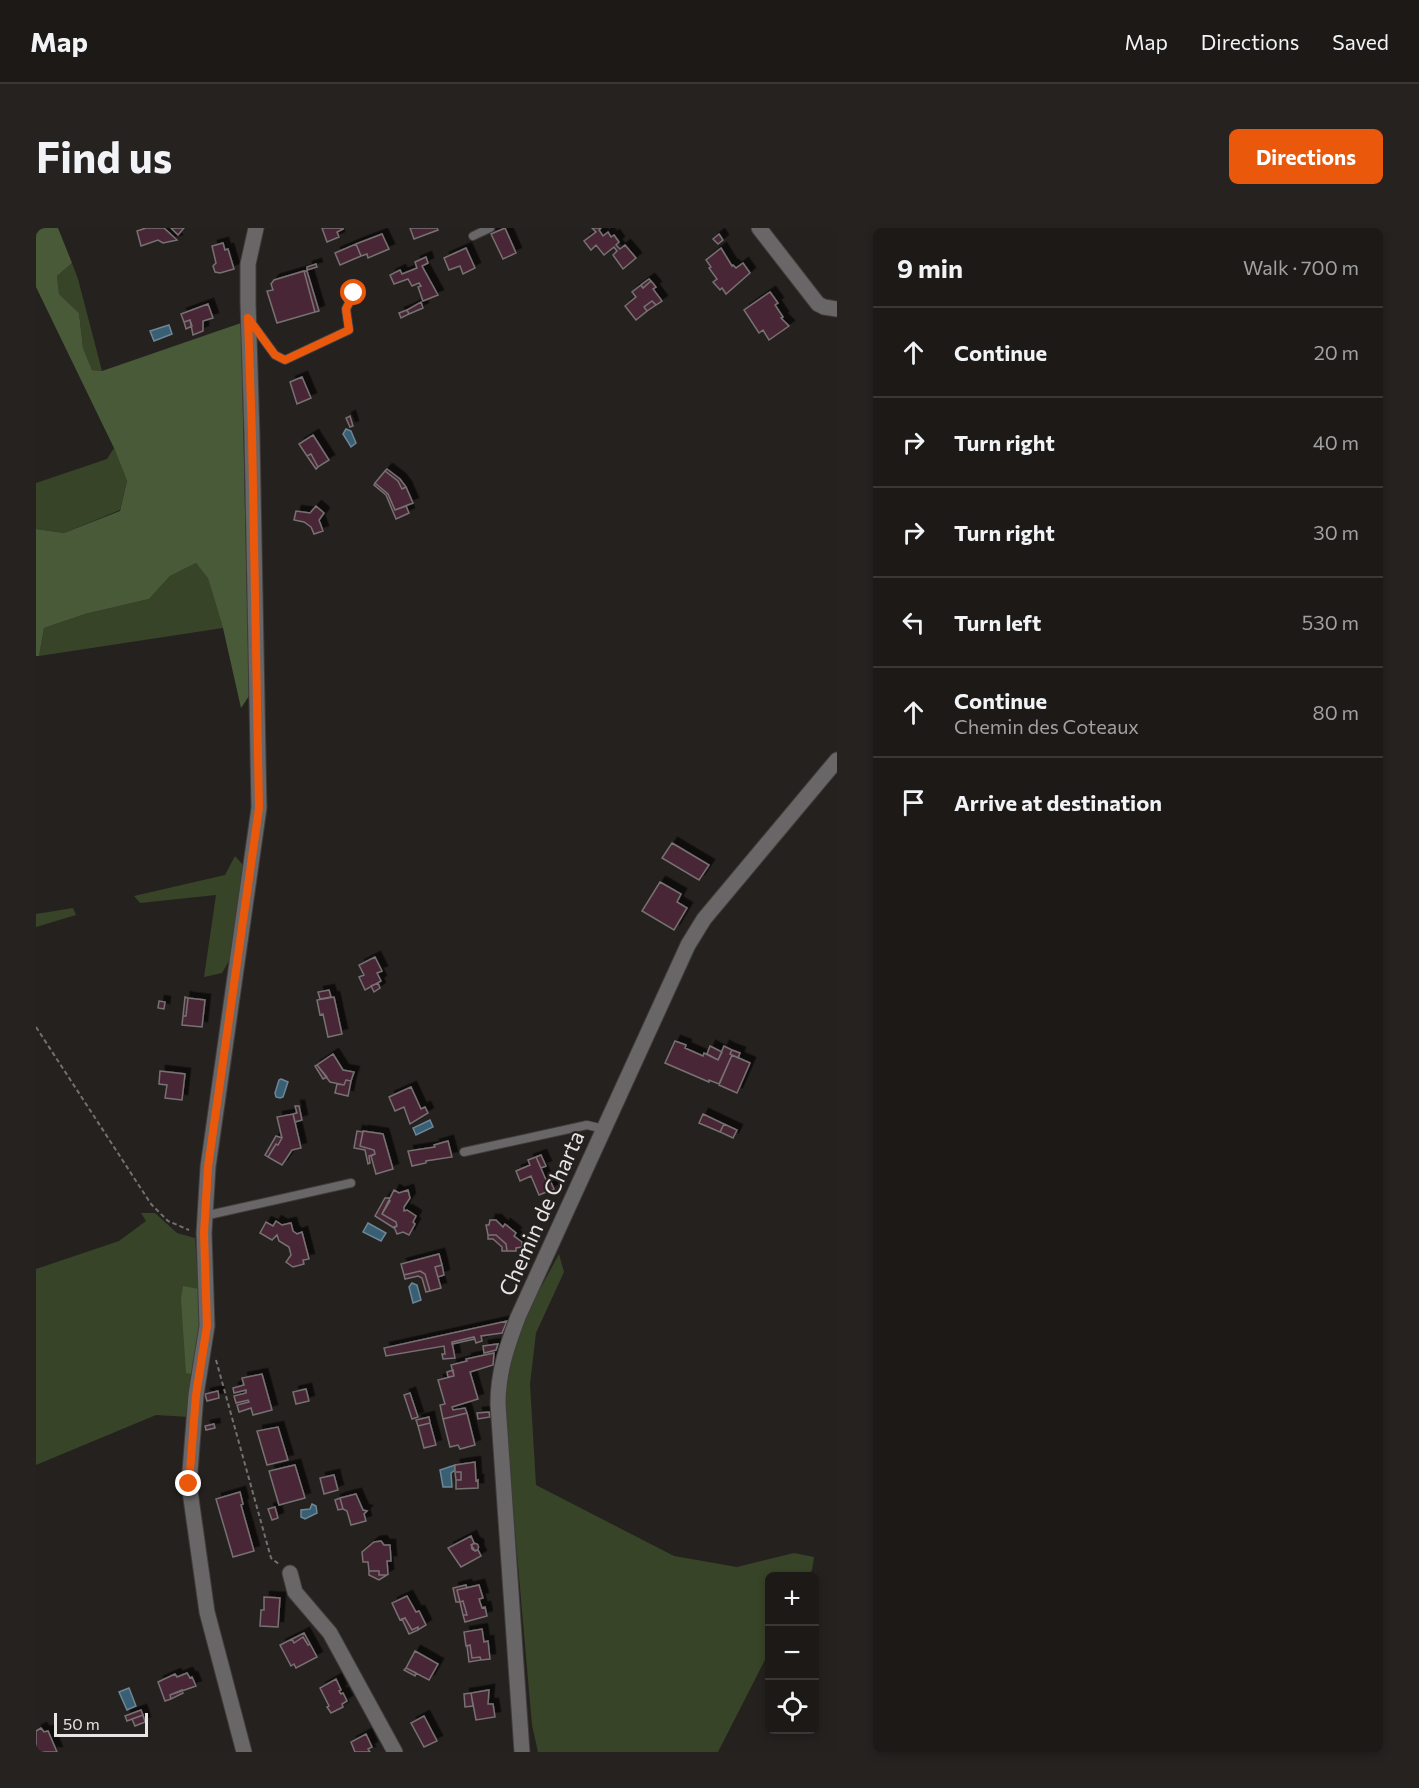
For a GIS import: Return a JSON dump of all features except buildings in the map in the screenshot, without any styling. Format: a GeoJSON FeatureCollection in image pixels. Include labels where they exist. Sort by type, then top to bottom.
{"type":"FeatureCollection","features":[{"type":"Feature","properties":{"kind":"street"},"geometry":{"type":"LineString","coordinates":[[244,1752],[207,1612],[189,1484],[196,1395],[207,1326],[204,1216],[208,1167],[259,808],[248,318],[248,264],[256,228]]}},
{"type":"Feature","properties":{"kind":"street"},"geometry":{"type":"LineString","coordinates":[[759,228],[819,304],[824,308],[837,309]]}},
{"type":"Feature","properties":{"kind":"street","name":"Chemin de Charta"},"geometry":{"type":"LineString","coordinates":[[522,1752],[501,1456],[498,1388],[503,1358],[518,1317],[696,930],[837,760]]}},
{"type":"Feature","properties":{"kind":"street"},"geometry":{"type":"LineString","coordinates":[[290,1573],[295,1592],[330,1633],[395,1752]]}},
{"type":"Feature","properties":{"kind":"lane"},"geometry":{"type":"LineString","coordinates":[[473,236],[490,228]]}},
{"type":"Feature","properties":{"kind":"lane"},"geometry":{"type":"LineString","coordinates":[[248,318],[275,355],[285,360],[349,330],[346,309],[354,293]]}},
{"type":"Feature","properties":{"kind":"lane"},"geometry":{"type":"LineString","coordinates":[[464,1152],[587,1125],[604,1129]]}},
{"type":"Feature","properties":{"kind":"lane"},"geometry":{"type":"LineString","coordinates":[[204,1216],[351,1183]]}},
{"type":"Feature","properties":{"kind":"path"},"geometry":{"type":"LineString","coordinates":[[36,1027],[151,1204],[168,1221],[178,1227],[204,1233]]}},
{"type":"Feature","properties":{"kind":"path"},"geometry":{"type":"LineString","coordinates":[[215,1357],[271,1558]]}},
{"type":"Feature","properties":{"kind":"green space"},"geometry":{"type":"Polygon","coordinates":[[[36,228],[58,228],[72,263],[57,276],[59,294],[79,313],[83,348],[92,370],[102,371],[241,323],[249,696],[241,708],[223,628],[208,578],[196,563],[170,576],[149,599],[85,614],[44,628],[39,656],[36,656],[36,529],[64,533],[120,511],[127,481],[114,448],[36,287],[36,228]]]}},
{"type":"Feature","properties":{"kind":"green space"},"geometry":{"type":"Polygon","coordinates":[[[72,263],[102,371],[92,370],[83,348],[79,313],[59,294],[57,276],[72,263]]]}},
{"type":"Feature","properties":{"kind":"green space"},"geometry":{"type":"Polygon","coordinates":[[[114,448],[127,481],[120,510],[64,533],[36,529],[36,483],[107,459],[114,448]]]}},
{"type":"Feature","properties":{"kind":"green space"},"geometry":{"type":"Polygon","coordinates":[[[196,563],[208,577],[223,628],[39,656],[44,628],[85,614],[149,599],[170,576],[196,563]]]}},
{"type":"Feature","properties":{"kind":"green space"},"geometry":{"type":"Polygon","coordinates":[[[235,856],[243,865],[234,952],[222,973],[204,977],[216,895],[140,903],[134,896],[225,875],[235,856]]]}},
{"type":"Feature","properties":{"kind":"green space"},"geometry":{"type":"Polygon","coordinates":[[[73,908],[76,915],[36,927],[36,914],[73,908]]]}},
{"type":"Feature","properties":{"kind":"green space"},"geometry":{"type":"Polygon","coordinates":[[[141,1213],[155,1213],[177,1233],[195,1238],[199,1289],[189,1417],[156,1415],[36,1465],[36,1269],[119,1241],[146,1221],[141,1213]]]}},
{"type":"Feature","properties":{"kind":"green space"},"geometry":{"type":"Polygon","coordinates":[[[559,1254],[564,1272],[536,1333],[530,1384],[536,1485],[674,1556],[737,1567],[794,1553],[814,1557],[811,1572],[765,1572],[765,1660],[718,1752],[538,1752],[532,1725],[503,1393],[511,1348],[559,1254]]]}},
{"type":"Feature","properties":{"kind":"green space"},"geometry":{"type":"Polygon","coordinates":[[[183,1286],[199,1289],[200,1339],[192,1374],[186,1373],[181,1299],[183,1286]]]}},
{"type":"Feature","properties":{"kind":"water"},"geometry":{"type":"Polygon","coordinates":[[[169,325],[172,334],[154,341],[150,331],[169,325]]]}},
{"type":"Feature","properties":{"kind":"water"},"geometry":{"type":"Polygon","coordinates":[[[346,429],[351,431],[356,443],[351,447],[343,434],[346,429]]]}},
{"type":"Feature","properties":{"kind":"water"},"geometry":{"type":"Polygon","coordinates":[[[281,1079],[288,1082],[283,1097],[280,1098],[276,1097],[275,1093],[281,1079]]]}},
{"type":"Feature","properties":{"kind":"water"},"geometry":{"type":"Polygon","coordinates":[[[430,1120],[433,1127],[416,1135],[413,1128],[430,1120]]]}},
{"type":"Feature","properties":{"kind":"water"},"geometry":{"type":"Polygon","coordinates":[[[368,1223],[386,1233],[381,1241],[363,1232],[368,1223]]]}},
{"type":"Feature","properties":{"kind":"water"},"geometry":{"type":"Polygon","coordinates":[[[412,1283],[417,1285],[421,1300],[413,1303],[409,1287],[412,1283]]]}},
{"type":"Feature","properties":{"kind":"water"},"geometry":{"type":"Polygon","coordinates":[[[455,1465],[455,1470],[451,1473],[452,1487],[443,1487],[440,1470],[455,1465]]]}},
{"type":"Feature","properties":{"kind":"water"},"geometry":{"type":"Polygon","coordinates":[[[312,1504],[316,1506],[317,1513],[305,1519],[301,1517],[301,1510],[310,1509],[312,1504]]]}},
{"type":"Feature","properties":{"kind":"water"},"geometry":{"type":"Polygon","coordinates":[[[129,1688],[136,1706],[127,1710],[119,1692],[129,1688]]]}},
{"type":"Feature","properties":{"kind":"route"},"geometry":{"type":"LineString","coordinates":[[189,1484],[196,1395],[207,1326],[204,1233],[208,1167],[259,808],[248,318],[275,355],[285,360],[349,330],[346,309],[354,293]]}}]}
